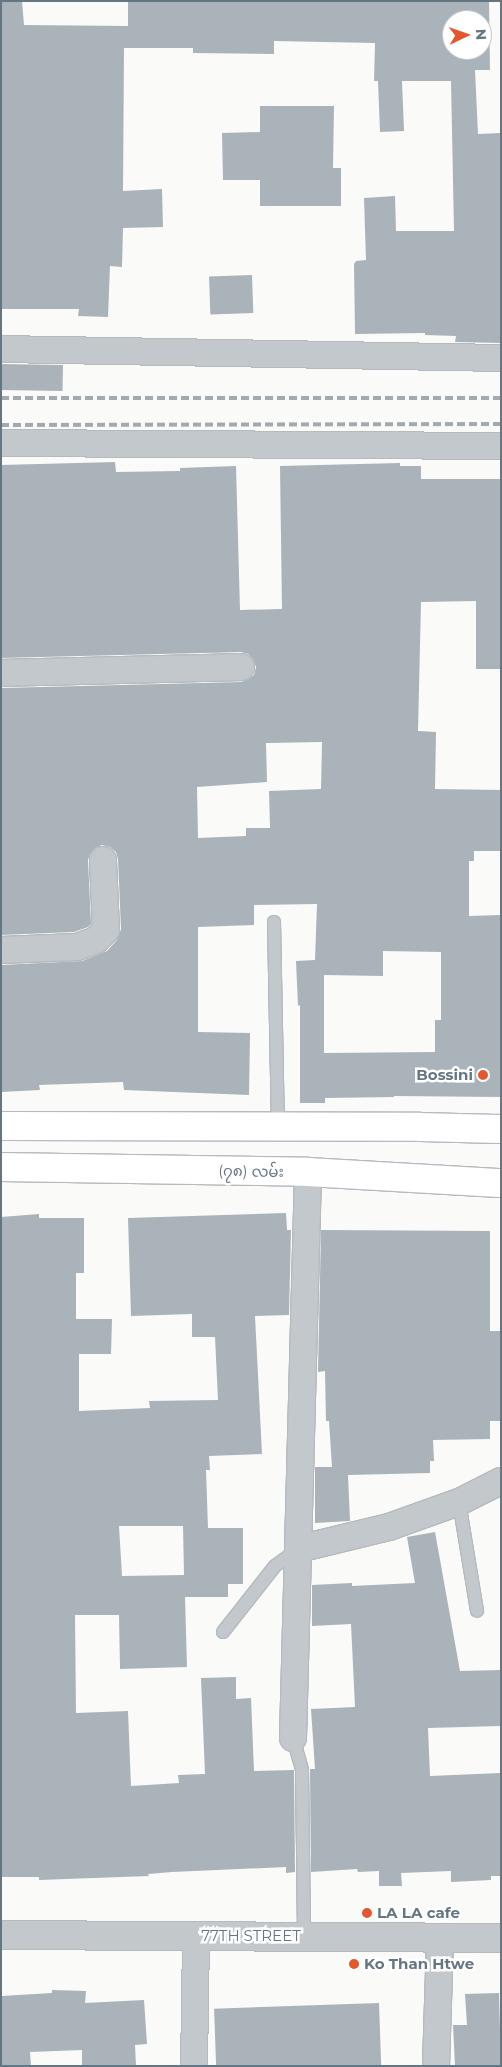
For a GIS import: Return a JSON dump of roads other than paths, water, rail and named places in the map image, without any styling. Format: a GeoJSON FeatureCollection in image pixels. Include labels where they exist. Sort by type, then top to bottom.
{"type":"FeatureCollection","features":[{"type":"Feature","properties":{"kind":"main road"},"geometry":{"type":"LineString","coordinates":[[1,1126],[278,1128],[420,1126],[501,1129]]}},
{"type":"Feature","properties":{"kind":"main road","name":"(၇၈) လမ်း"},"geometry":{"type":"LineString","coordinates":[[1,1166],[308,1172],[501,1183]]}},
{"type":"Feature","properties":{"kind":"street"},"geometry":{"type":"LineString","coordinates":[[1,349],[501,358]]}},
{"type":"Feature","properties":{"kind":"street"},"geometry":{"type":"LineString","coordinates":[[1,442],[501,446]]}},
{"type":"Feature","properties":{"kind":"street"},"geometry":{"type":"LineString","coordinates":[[1,673],[241,667]]}},
{"type":"Feature","properties":{"kind":"street"},"geometry":{"type":"LineString","coordinates":[[1,950],[77,948],[96,940],[106,930],[103,860]]}},
{"type":"Feature","properties":{"kind":"street"},"geometry":{"type":"LineString","coordinates":[[292,1738],[308,1172]]}},
{"type":"Feature","properties":{"kind":"street"},"geometry":{"type":"LineString","coordinates":[[298,1549],[389,1527],[459,1502],[501,1480]]}},
{"type":"Feature","properties":{"kind":"street","name":"77TH STREET"},"geometry":{"type":"LineString","coordinates":[[1,1935],[501,1938]]}},
{"type":"Feature","properties":{"kind":"street"},"geometry":{"type":"LineString","coordinates":[[194,2066],[196,1936]]}},
{"type":"Feature","properties":{"kind":"street"},"geometry":{"type":"LineString","coordinates":[[436,2066],[440,1937]]}},
{"type":"Feature","properties":{"kind":"lane"},"geometry":{"type":"LineString","coordinates":[[274,922],[278,1128]]}},
{"type":"Feature","properties":{"kind":"lane"},"geometry":{"type":"LineString","coordinates":[[459,1502],[477,1611]]}},
{"type":"Feature","properties":{"kind":"lane"},"geometry":{"type":"LineString","coordinates":[[222,1632],[275,1566],[298,1549]]}},
{"type":"Feature","properties":{"kind":"lane"},"geometry":{"type":"LineString","coordinates":[[292,1738],[302,1770],[304,1937]]}},
{"type":"Feature","properties":{"kind":"railway"},"geometry":{"type":"LineString","coordinates":[[1,398],[501,398]]}},
{"type":"Feature","properties":{"kind":"railway"},"geometry":{"type":"LineString","coordinates":[[1,425],[501,424]]}},
{"type":"Feature","properties":{"kind":"place","name":"Bossini"},"geometry":{"type":"Point","coordinates":[483,1075]}},
{"type":"Feature","properties":{"kind":"place","name":"LA LA cafe"},"geometry":{"type":"Point","coordinates":[367,1913]}},
{"type":"Feature","properties":{"kind":"place","name":"Ko Than Htwe"},"geometry":{"type":"Point","coordinates":[354,1964]}}]}
